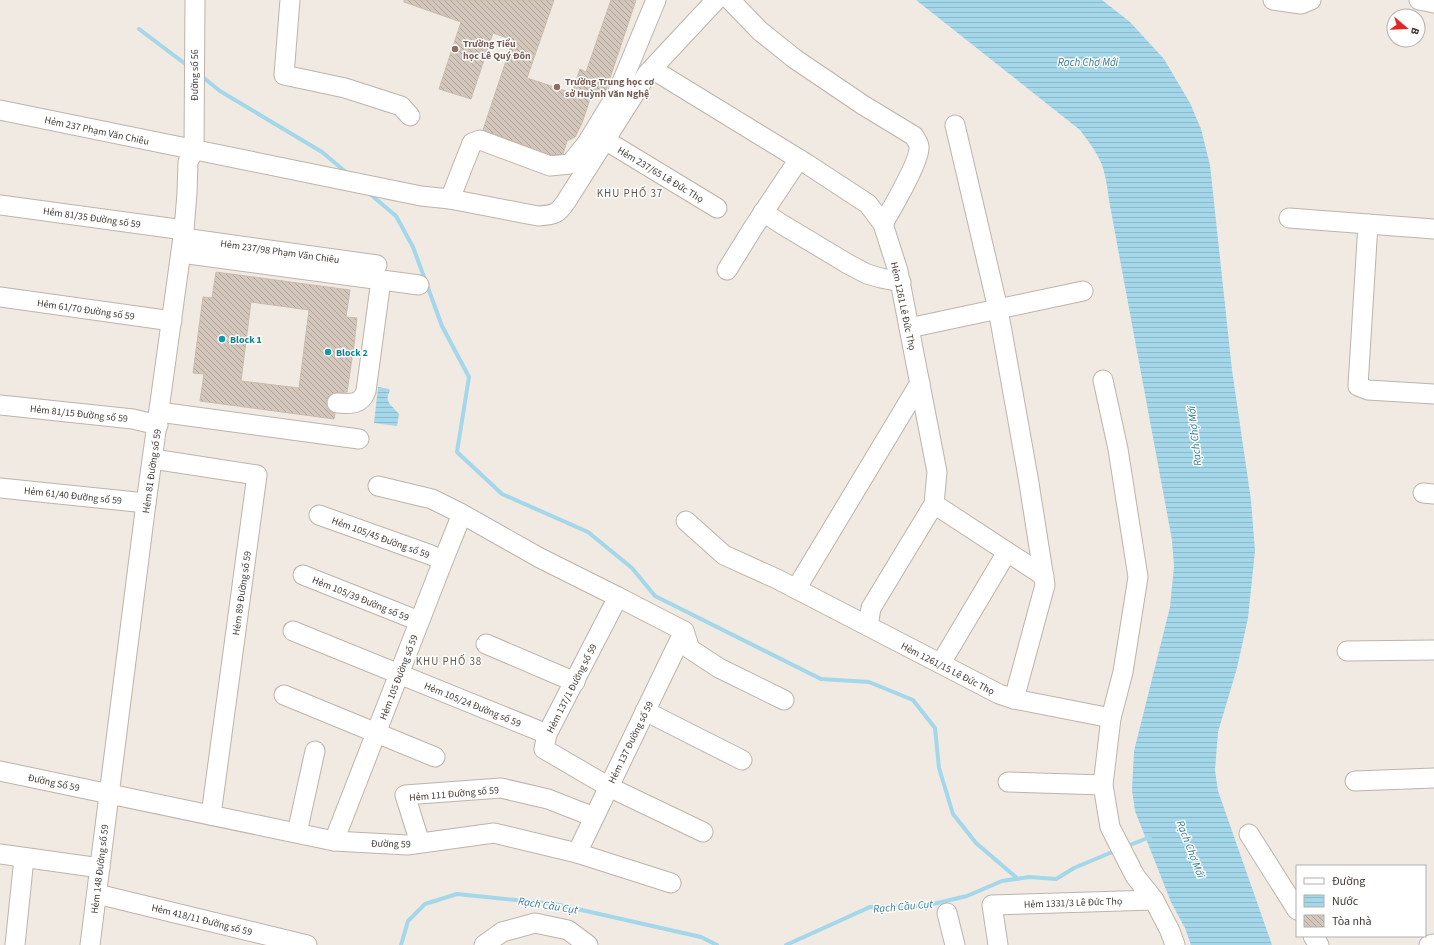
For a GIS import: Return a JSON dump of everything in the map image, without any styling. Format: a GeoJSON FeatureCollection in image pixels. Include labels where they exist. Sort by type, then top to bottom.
{"type":"FeatureCollection","features":[{"type":"Feature","properties":{"kind":"street","name":"Đường số 56"},"geometry":{"type":"LineString","coordinates":[[194,150],[195,0]]}},
{"type":"Feature","properties":{"kind":"street"},"geometry":{"type":"LineString","coordinates":[[290,0],[284,75],[345,88],[401,106],[410,116]]}},
{"type":"Feature","properties":{"kind":"street"},"geometry":{"type":"LineString","coordinates":[[450,199],[472,143],[480,140],[550,166],[570,164],[587,143],[617,94],[656,0]]}},
{"type":"Feature","properties":{"kind":"street","name":"Hẻm 237 Phạm Văn Chiêu"},"geometry":{"type":"LineString","coordinates":[[0,110],[421,196],[450,199],[538,216],[551,215],[560,210],[647,74],[716,0]]}},
{"type":"Feature","properties":{"kind":"street"},"geometry":{"type":"LineString","coordinates":[[730,0],[760,31],[795,59],[863,105],[914,136],[919,148],[918,154],[883,224]]}},
{"type":"Feature","properties":{"kind":"street"},"geometry":{"type":"LineString","coordinates":[[1273,0],[1301,4],[1311,0]]}},
{"type":"Feature","properties":{"kind":"street"},"geometry":{"type":"LineString","coordinates":[[1419,0],[1434,3]]}},
{"type":"Feature","properties":{"kind":"street","name":"Hẻm 1261 Lê Đức Thọ"},"geometry":{"type":"LineString","coordinates":[[652,69],[799,159],[868,204],[883,224],[901,282],[937,472],[934,504],[871,608],[868,626]]}},
{"type":"Feature","properties":{"kind":"street"},"geometry":{"type":"LineString","coordinates":[[955,125],[998,309],[1046,585],[1014,699]]}},
{"type":"Feature","properties":{"kind":"street","name":"Hẻm 237/65 Lê Đức Thọ"},"geometry":{"type":"LineString","coordinates":[[605,140],[717,208]]}},
{"type":"Feature","properties":{"kind":"street","name":"Hẻm 81 Đường số 59"},"geometry":{"type":"LineString","coordinates":[[108,793],[146,503],[183,240],[188,193],[188,162],[194,150]]}},
{"type":"Feature","properties":{"kind":"street"},"geometry":{"type":"LineString","coordinates":[[727,270],[763,212],[799,159]]}},
{"type":"Feature","properties":{"kind":"street","name":"Hẻm 81/35 Đường số 59"},"geometry":{"type":"LineString","coordinates":[[0,204],[183,240],[379,273],[419,285]]}},
{"type":"Feature","properties":{"kind":"street"},"geometry":{"type":"LineString","coordinates":[[763,212],[867,274],[901,282]]}},
{"type":"Feature","properties":{"kind":"street"},"geometry":{"type":"LineString","coordinates":[[1289,218],[1434,229]]}},
{"type":"Feature","properties":{"kind":"street"},"geometry":{"type":"LineString","coordinates":[[1368,224],[1358,386],[1368,390],[1434,394]]}},
{"type":"Feature","properties":{"kind":"street"},"geometry":{"type":"LineString","coordinates":[[337,403],[345,404],[360,401],[366,391],[379,273]]}},
{"type":"Feature","properties":{"kind":"street"},"geometry":{"type":"LineString","coordinates":[[909,328],[1083,291]]}},
{"type":"Feature","properties":{"kind":"street","name":"Hẻm 61/70 Đường số 59"},"geometry":{"type":"LineString","coordinates":[[0,297],[172,321]]}},
{"type":"Feature","properties":{"kind":"street"},"geometry":{"type":"LineString","coordinates":[[1103,380],[1118,449],[1138,577],[1123,672],[1110,718],[1103,785],[1110,827],[1135,876],[1154,900],[1175,945]]}},
{"type":"Feature","properties":{"kind":"street"},"geometry":{"type":"LineString","coordinates":[[796,589],[920,383]]}},
{"type":"Feature","properties":{"kind":"street","name":"Hẻm 81/15 Đường số 59"},"geometry":{"type":"LineString","coordinates":[[0,405],[133,419],[158,419],[359,439]]}},
{"type":"Feature","properties":{"kind":"street","name":"Hẻm 89 Đường số 59"},"geometry":{"type":"LineString","coordinates":[[153,459],[257,475],[212,815]]}},
{"type":"Feature","properties":{"kind":"street"},"geometry":{"type":"LineString","coordinates":[[378,486],[432,499],[462,514],[540,558],[684,631],[690,649],[707,661],[784,700]]}},
{"type":"Feature","properties":{"kind":"street","name":"Hẻm 61/40 Đường số 59"},"geometry":{"type":"LineString","coordinates":[[0,488],[146,503]]}},
{"type":"Feature","properties":{"kind":"street"},"geometry":{"type":"LineString","coordinates":[[934,504],[1044,576]]}},
{"type":"Feature","properties":{"kind":"street","name":"Hẻm 105 Đường số 59"},"geometry":{"type":"LineString","coordinates":[[334,841],[462,514]]}},
{"type":"Feature","properties":{"kind":"street","name":"Hẻm 105/45 Đường số 59"},"geometry":{"type":"LineString","coordinates":[[319,515],[432,555],[443,561]]}},
{"type":"Feature","properties":{"kind":"street","name":"Hẻm 1261/15 Lê Đức Thọ"},"geometry":{"type":"LineString","coordinates":[[686,521],[724,555],[777,578],[999,694],[1014,699],[1110,718]]}},
{"type":"Feature","properties":{"kind":"street"},"geometry":{"type":"LineString","coordinates":[[940,664],[1007,552]]}},
{"type":"Feature","properties":{"kind":"street","name":"Hẻm 105/39 Đường số 59"},"geometry":{"type":"LineString","coordinates":[[303,575],[420,621]]}},
{"type":"Feature","properties":{"kind":"street","name":"Hẻm 137/1 Đường số 59"},"geometry":{"type":"LineString","coordinates":[[608,787],[544,749],[547,734],[618,597]]}},
{"type":"Feature","properties":{"kind":"street","name":"Hẻm 105/24 Đường số 59"},"geometry":{"type":"LineString","coordinates":[[293,631],[547,734]]}},
{"type":"Feature","properties":{"kind":"street","name":"Hẻm 137 Đường số 59"},"geometry":{"type":"LineString","coordinates":[[577,853],[684,631]]}},
{"type":"Feature","properties":{"kind":"street"},"geometry":{"type":"LineString","coordinates":[[486,644],[574,682]]}},
{"type":"Feature","properties":{"kind":"street"},"geometry":{"type":"LineString","coordinates":[[1347,651],[1434,650]]}},
{"type":"Feature","properties":{"kind":"street"},"geometry":{"type":"LineString","coordinates":[[284,695],[435,757]]}},
{"type":"Feature","properties":{"kind":"street"},"geometry":{"type":"LineString","coordinates":[[645,711],[742,760]]}},
{"type":"Feature","properties":{"kind":"street"},"geometry":{"type":"LineString","coordinates":[[298,833],[315,751]]}},
{"type":"Feature","properties":{"kind":"street","name":"Đường Số 59"},"geometry":{"type":"LineString","coordinates":[[0,771],[108,793]]}},
{"type":"Feature","properties":{"kind":"street"},"geometry":{"type":"LineString","coordinates":[[1354,781],[1434,778]]}},
{"type":"Feature","properties":{"kind":"street"},"geometry":{"type":"LineString","coordinates":[[1008,782],[1103,785]]}},
{"type":"Feature","properties":{"kind":"street"},"geometry":{"type":"LineString","coordinates":[[608,787],[704,832]]}},
{"type":"Feature","properties":{"kind":"street","name":"Hẻm 111 Đường số 59"},"geometry":{"type":"LineString","coordinates":[[420,843],[405,795],[501,788],[548,799],[594,817]]}},
{"type":"Feature","properties":{"kind":"street","name":"Đường 59"},"geometry":{"type":"LineString","coordinates":[[108,793],[334,841],[407,845],[494,833],[577,853],[671,883]]}},
{"type":"Feature","properties":{"kind":"street","name":"Hẻm 148 Đường số 59"},"geometry":{"type":"LineString","coordinates":[[90,945],[108,793]]}},
{"type":"Feature","properties":{"kind":"street"},"geometry":{"type":"LineString","coordinates":[[1249,834],[1296,908]]}},
{"type":"Feature","properties":{"kind":"street"},"geometry":{"type":"LineString","coordinates":[[0,854],[100,868]]}},
{"type":"Feature","properties":{"kind":"street"},"geometry":{"type":"LineString","coordinates":[[15,945],[24,858]]}},
{"type":"Feature","properties":{"kind":"street","name":"Hẻm 418/11 Đường số 59"},"geometry":{"type":"LineString","coordinates":[[97,894],[307,945]]}},
{"type":"Feature","properties":{"kind":"street","name":"Hẻm 1331/3 Lê Đức Thọ"},"geometry":{"type":"LineString","coordinates":[[998,945],[992,905],[1154,900]]}},
{"type":"Feature","properties":{"kind":"street"},"geometry":{"type":"LineString","coordinates":[[947,912],[955,945]]}},
{"type":"Feature","properties":{"kind":"street"},"geometry":{"type":"LineString","coordinates":[[484,945],[502,932],[535,923],[568,930],[588,945]]}},
{"type":"Feature","properties":{"kind":"street"},"geometry":{"type":"LineString","coordinates":[[1430,945],[1434,944]]}},
{"type":"Feature","properties":{"kind":"water","name":"Rạch Chợ Mới"},"geometry":{"type":"Polygon","coordinates":[[[916,0],[1102,0],[1130,22],[1164,59],[1190,103],[1201,129],[1210,165],[1232,370],[1251,500],[1255,551],[1248,618],[1237,668],[1218,732],[1215,770],[1218,791],[1272,945],[1191,945],[1185,928],[1171,902],[1135,811],[1132,790],[1134,751],[1170,607],[1174,566],[1172,540],[1104,170],[1095,151],[1080,130],[916,0]]]}},
{"type":"Feature","properties":{"kind":"water"},"geometry":{"type":"Polygon","coordinates":[[[378,387],[389,389],[390,391],[388,401],[399,414],[397,426],[374,423],[378,387]]]}},
{"type":"Feature","properties":{"kind":"building"},"geometry":{"type":"Polygon","coordinates":[[[404,0],[554,0],[527,78],[572,93],[580,69],[586,72],[611,0],[636,0],[605,93],[600,92],[598,98],[591,96],[582,123],[575,137],[567,141],[563,154],[551,155],[483,130],[513,40],[493,33],[471,99],[439,89],[461,22],[404,2],[404,0]]]}},
{"type":"Feature","properties":{"kind":"building"},"geometry":{"type":"Polygon","coordinates":[[[216,272],[350,290],[346,317],[357,318],[354,345],[347,392],[333,393],[328,397],[326,402],[327,408],[335,414],[334,419],[200,401],[204,374],[193,373],[203,297],[212,298],[216,272]],[[251,302],[241,381],[299,388],[309,310],[251,302]]]}},
{"type":"Feature","properties":{"kind":"waterway"},"geometry":{"type":"LineString","coordinates":[[139,29],[188,66]]}},
{"type":"Feature","properties":{"kind":"waterway"},"geometry":{"type":"LineString","coordinates":[[200,75],[220,91],[322,152],[347,173]]}},
{"type":"Feature","properties":{"kind":"waterway"},"geometry":{"type":"LineString","coordinates":[[370,194],[396,216],[413,247],[442,326],[469,377],[457,452],[502,494],[588,532],[632,568],[655,596],[821,679],[869,682],[913,700],[935,728],[939,768],[953,814],[976,843],[1018,879]]}},
{"type":"Feature","properties":{"kind":"waterway","name":"Rạch Cầu Cụt"},"geometry":{"type":"LineString","coordinates":[[1125,847],[1150,837]]}},
{"type":"Feature","properties":{"kind":"waterway","name":"Rạch Cầu Cụt"},"geometry":{"type":"LineString","coordinates":[[786,945],[870,907],[925,906],[967,896],[1002,881],[1029,877],[1056,879],[1074,868],[1117,850]]}},
{"type":"Feature","properties":{"kind":"waterway","name":"Rạch Cầu Cụt"},"geometry":{"type":"LineString","coordinates":[[401,945],[408,921],[425,904],[457,894],[555,904],[701,937],[717,945]]}},
{"type":"Feature","properties":{"kind":"place","name":"Trường Tiểu học Lê Quý Đôn"},"geometry":{"type":"Point","coordinates":[455,49]}},
{"type":"Feature","properties":{"kind":"place","name":"Trường Trung học cơ sở Huỳnh Văn Nghệ"},"geometry":{"type":"Point","coordinates":[557,87]}},
{"type":"Feature","properties":{"kind":"place","name":"Block 1"},"geometry":{"type":"Point","coordinates":[222,339]}},
{"type":"Feature","properties":{"kind":"place","name":"Block 2"},"geometry":{"type":"Point","coordinates":[328,352]}},
{"type":"Feature","properties":{"kind":"district","name":"KHU PHỐ 37"},"geometry":{"type":"Point","coordinates":[630,193]}},
{"type":"Feature","properties":{"kind":"district","name":"KHU PHỐ 38"},"geometry":{"type":"Point","coordinates":[449,661]}}]}
